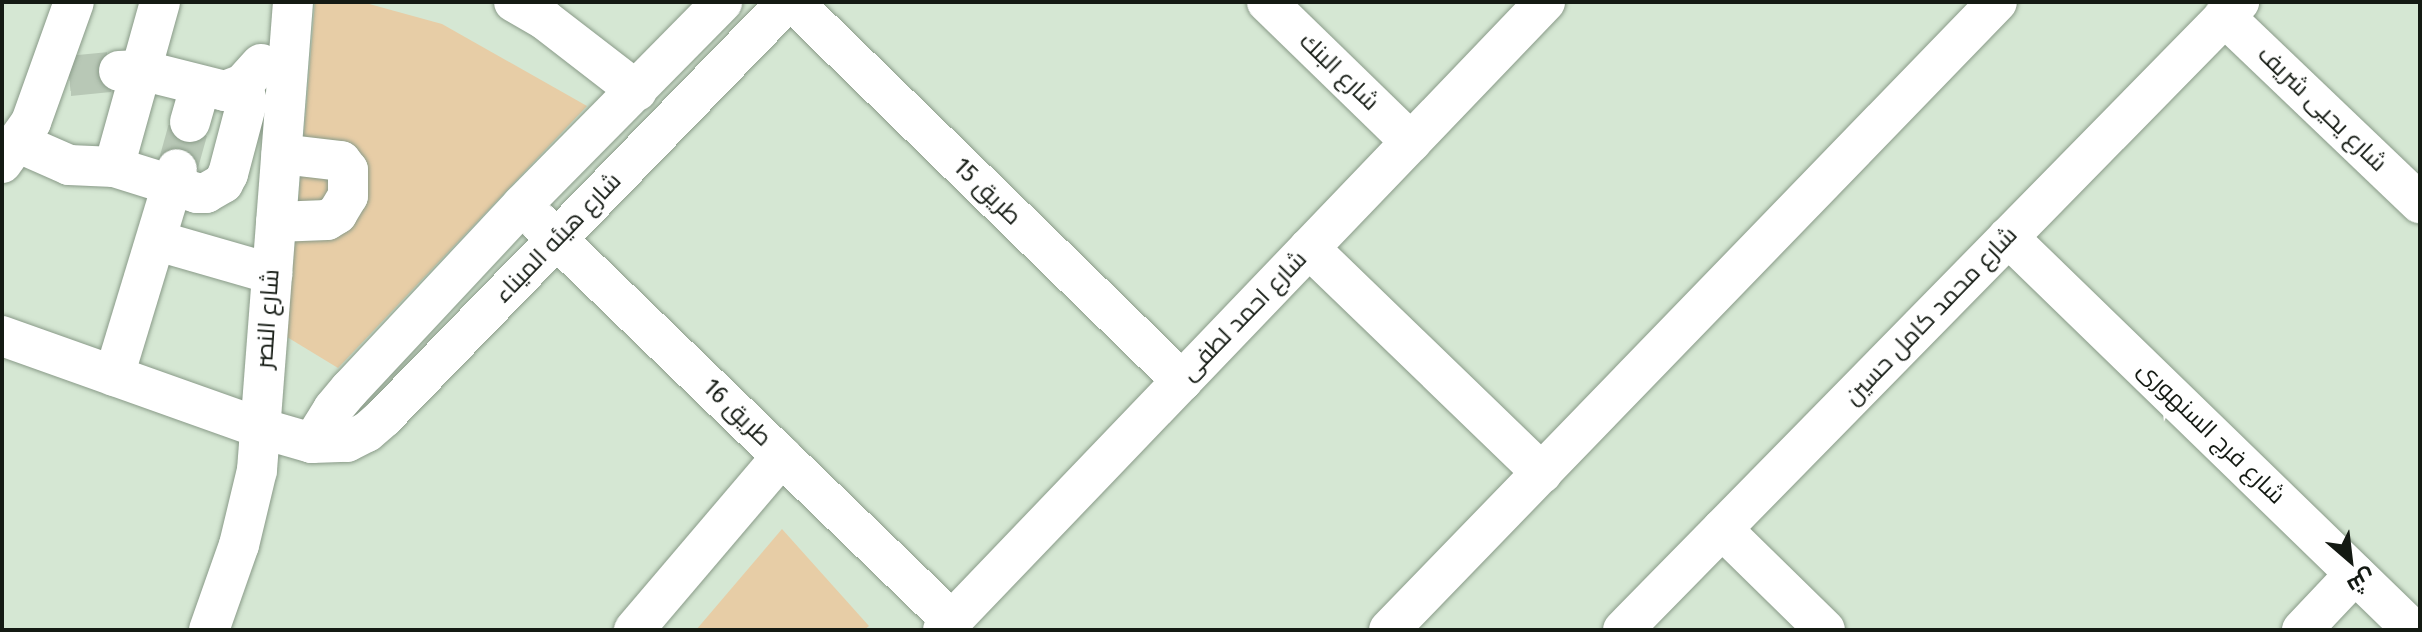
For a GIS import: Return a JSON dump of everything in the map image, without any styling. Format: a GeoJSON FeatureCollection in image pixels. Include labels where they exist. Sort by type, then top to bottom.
{"type":"FeatureCollection","features":[{"type":"Feature","properties":{"kind":"street"},"geometry":{"type":"LineString","coordinates":[[74,2],[58,76],[10,153],[69,165],[114,167],[175,177],[206,193],[223,183],[247,102],[243,84]]}},
{"type":"Feature","properties":{"kind":"street"},"geometry":{"type":"LineString","coordinates":[[114,167],[130,70],[160,2]]}},
{"type":"Feature","properties":{"kind":"street","name":"شارع النصر"},"geometry":{"type":"LineString","coordinates":[[209,630],[250,507],[260,428],[293,2]]}},
{"type":"Feature","properties":{"kind":"street"},"geometry":{"type":"LineString","coordinates":[[514,2],[545,20],[637,91]]}},
{"type":"Feature","properties":{"kind":"street","name":"شارع هيئه الميناء"},"geometry":{"type":"LineString","coordinates":[[312,443],[333,409],[522,205],[722,2]]}},
{"type":"Feature","properties":{"kind":"street","name":"شارع هيئه الميناء"},"geometry":{"type":"LineString","coordinates":[[2,336],[260,428],[312,443],[347,442],[367,432],[790,2]]}},
{"type":"Feature","properties":{"kind":"street","name":"طريق 15"},"geometry":{"type":"LineString","coordinates":[[790,2],[1182,381]]}},
{"type":"Feature","properties":{"kind":"street","name":"شارع البنك"},"geometry":{"type":"LineString","coordinates":[[1267,2],[1411,142]]}},
{"type":"Feature","properties":{"kind":"street","name":"شارع احمد لطفى"},"geometry":{"type":"LineString","coordinates":[[948,625],[1545,2]]}},
{"type":"Feature","properties":{"kind":"street"},"geometry":{"type":"LineString","coordinates":[[1389,630],[1997,2]]}},
{"type":"Feature","properties":{"kind":"street","name":"شارع يحيى شريف"},"geometry":{"type":"LineString","coordinates":[[2232,9],[2420,203]]}},
{"type":"Feature","properties":{"kind":"street","name":"شارع محمد كامل حسين"},"geometry":{"type":"LineString","coordinates":[[1623,630],[2232,9]]}},
{"type":"Feature","properties":{"kind":"street"},"geometry":{"type":"LineString","coordinates":[[130,70],[195,104],[243,84],[260,64],[273,62],[288,66]]}},
{"type":"Feature","properties":{"kind":"street"},"geometry":{"type":"LineString","coordinates":[[276,222],[327,220],[337,214],[348,196],[348,170],[341,161],[281,154]]}},
{"type":"Feature","properties":{"kind":"street"},"geometry":{"type":"LineString","coordinates":[[114,376],[158,241],[175,177]]}},
{"type":"Feature","properties":{"kind":"street","name":"طريق 16"},"geometry":{"type":"LineString","coordinates":[[522,205],[782,456],[948,625]]}},
{"type":"Feature","properties":{"kind":"street","name":"شارع فرج السنهورى"},"geometry":{"type":"LineString","coordinates":[[2008,237],[2413,630]]}},
{"type":"Feature","properties":{"kind":"street"},"geometry":{"type":"LineString","coordinates":[[158,241],[272,274]]}},
{"type":"Feature","properties":{"kind":"street"},"geometry":{"type":"LineString","coordinates":[[1309,248],[1542,473]]}},
{"type":"Feature","properties":{"kind":"street"},"geometry":{"type":"LineString","coordinates":[[634,630],[782,456]]}},
{"type":"Feature","properties":{"kind":"street"},"geometry":{"type":"LineString","coordinates":[[1722,529],[1825,630]]}},
{"type":"Feature","properties":{"kind":"street"},"geometry":{"type":"LineString","coordinates":[[2302,630],[2355,574]]}},
{"type":"Feature","properties":{"kind":"shaded area"},"geometry":{"type":"Polygon","coordinates":[[[315,2],[362,2],[442,24],[587,106],[338,368],[287,337],[315,2]]]}},
{"type":"Feature","properties":{"kind":"shaded area"},"geometry":{"type":"Polygon","coordinates":[[[782,529],[869,626],[864,630],[696,630],[782,529]]]}},
{"type":"Feature","properties":{"kind":"tunnel"},"geometry":{"type":"LineString","coordinates":[[69,76],[119,71]]}},
{"type":"Feature","properties":{"kind":"tunnel"},"geometry":{"type":"LineString","coordinates":[[177,169],[190,122]]}}]}
